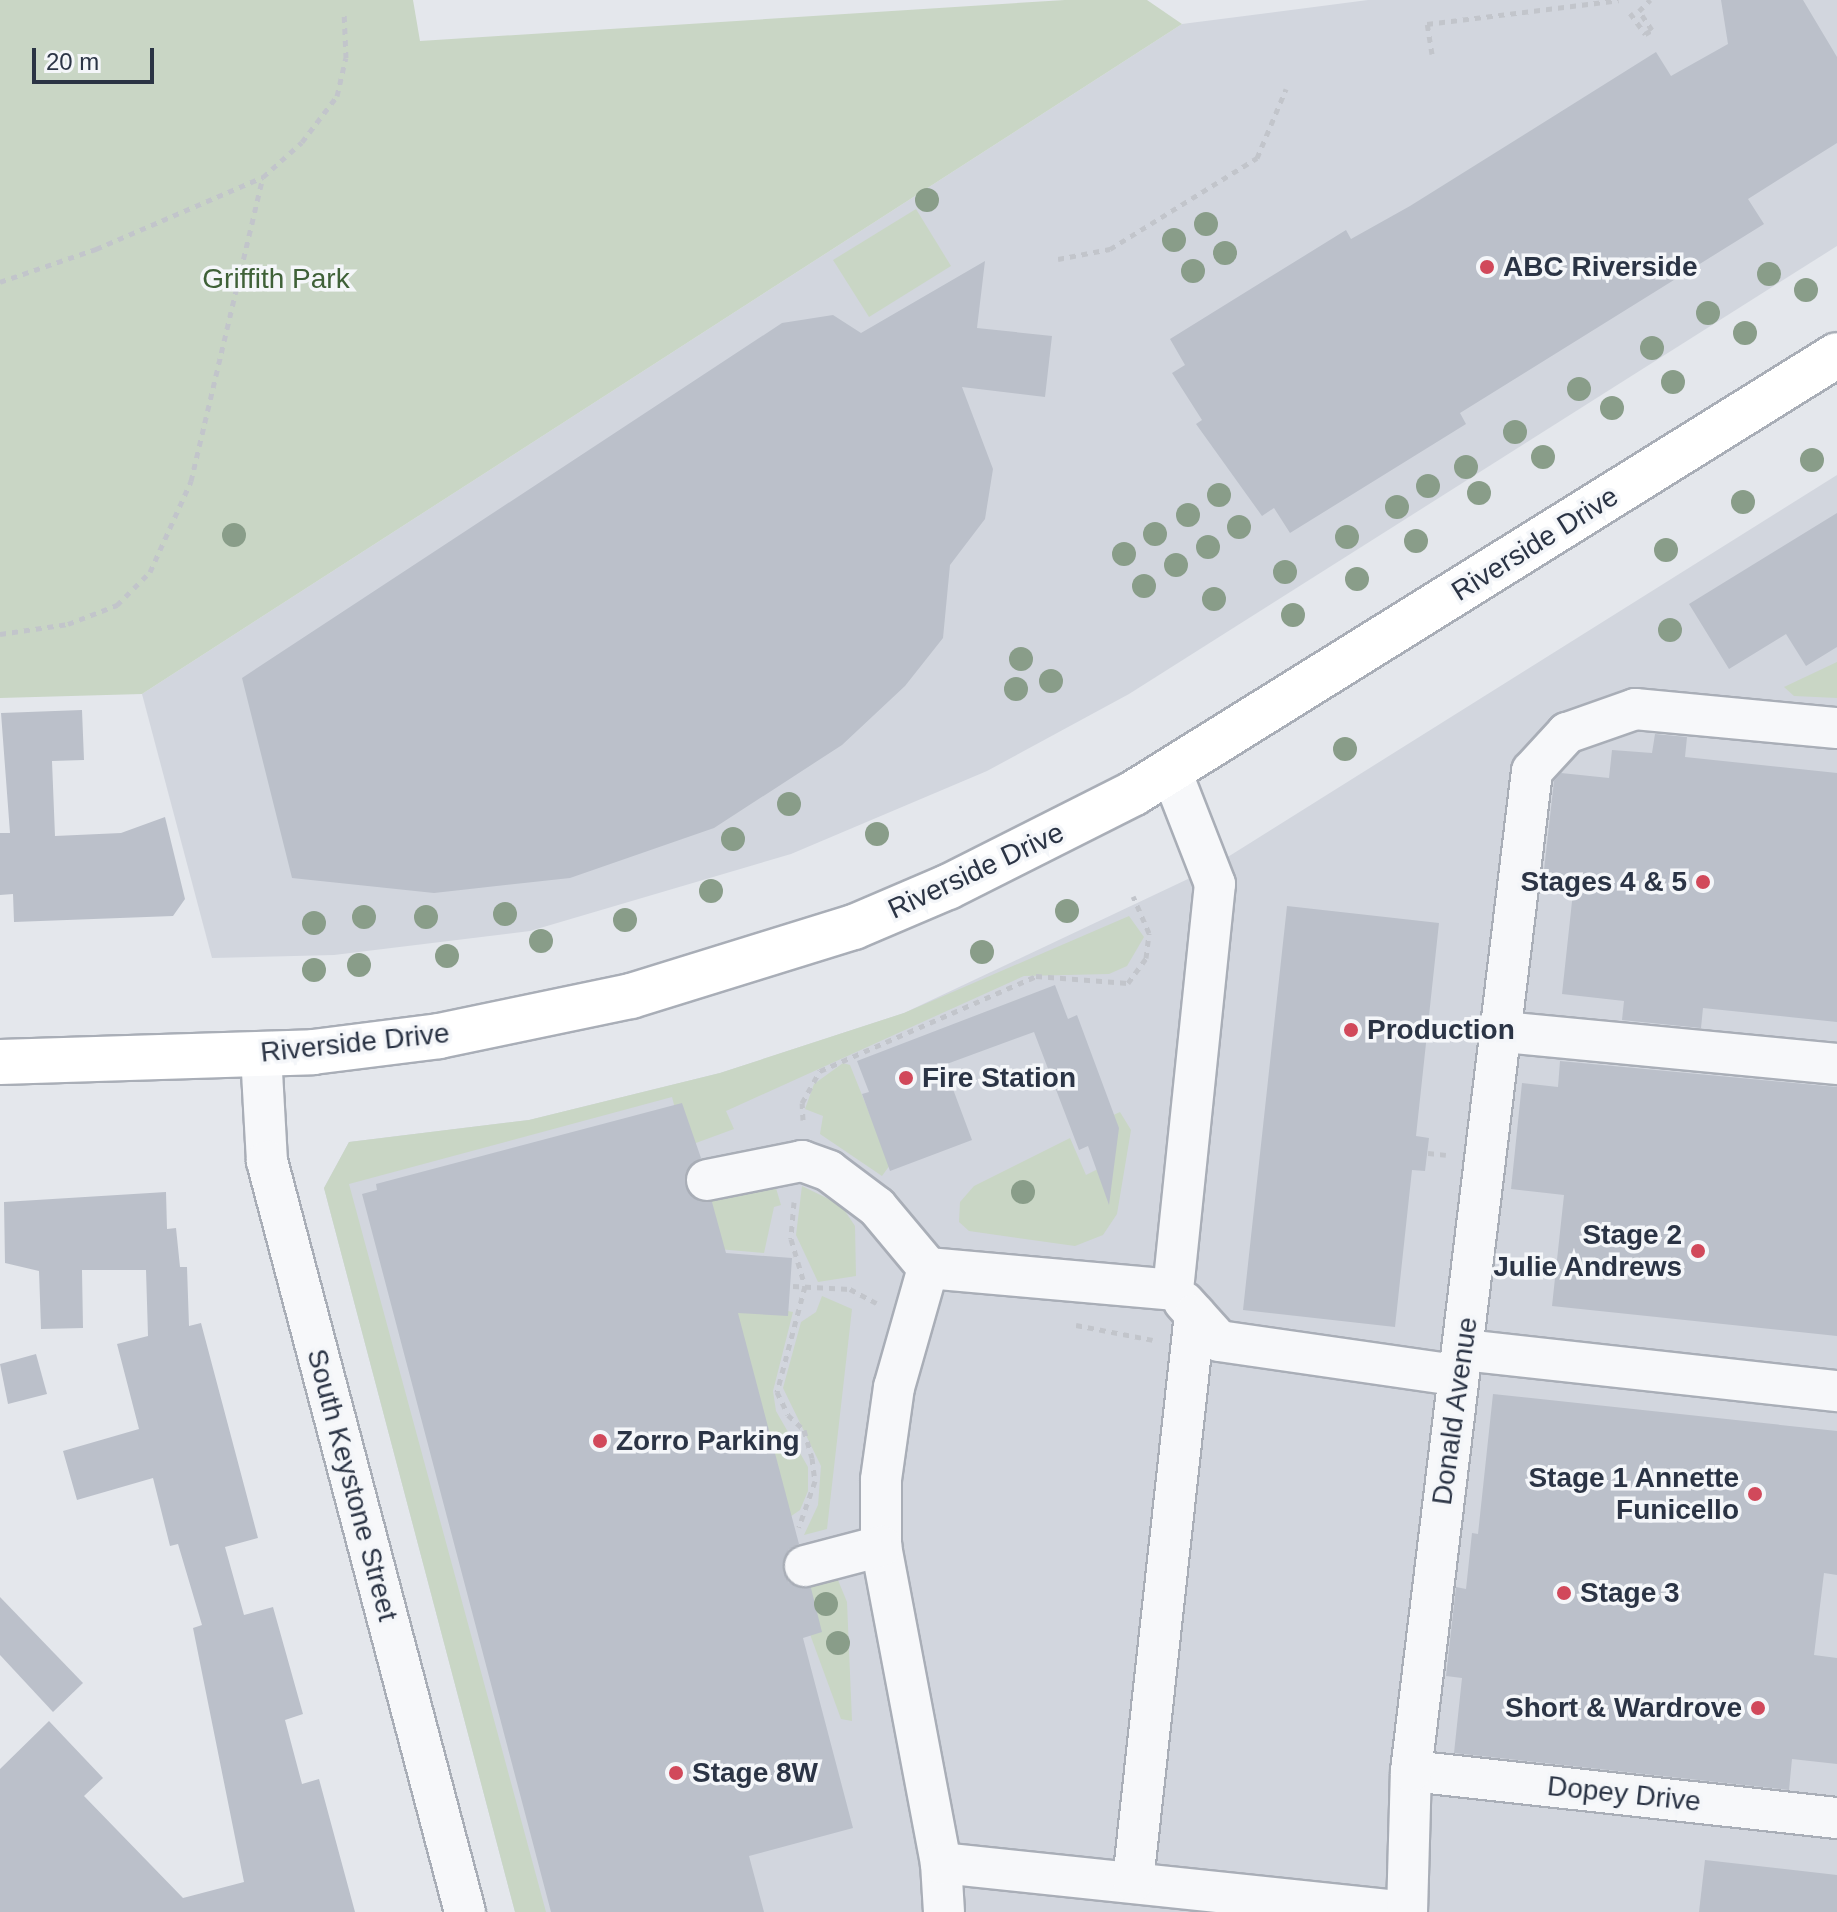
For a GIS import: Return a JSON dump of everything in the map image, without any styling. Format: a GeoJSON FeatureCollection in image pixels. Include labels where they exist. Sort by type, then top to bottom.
{"type":"FeatureCollection","features":[{"type":"Feature","properties":{"kind":"main road","name":"Riverside Drive"},"geometry":{"type":"LineString","coordinates":[[0,1062],[261,1054],[473,1030],[745,965],[948,887],[1171,771],[1837,355]]}},
{"type":"Feature","properties":{"kind":"street","name":"Donald Avenue"},"geometry":{"type":"LineString","coordinates":[[1406,1912],[1411,1771],[1460,1362],[1504,1032],[1532,771],[1567,733],[1635,709],[1837,728]]}},
{"type":"Feature","properties":{"kind":"street"},"geometry":{"type":"LineString","coordinates":[[1133,1881],[1184,1302],[1215,884],[1171,771]]}},
{"type":"Feature","properties":{"kind":"street"},"geometry":{"type":"LineString","coordinates":[[1504,1032],[1837,1064]]}},
{"type":"Feature","properties":{"kind":"street","name":"South Keystone Street"},"geometry":{"type":"LineString","coordinates":[[261,1054],[267,1161],[465,1912]]}},
{"type":"Feature","properties":{"kind":"street"},"geometry":{"type":"LineString","coordinates":[[707,1180],[802,1161],[829,1171],[877,1207],[928,1268],[1184,1302],[1219,1341],[1837,1391]]}},
{"type":"Feature","properties":{"kind":"street"},"geometry":{"type":"LineString","coordinates":[[928,1268],[894,1387],[881,1480],[881,1546],[941,1863],[944,1912]]}},
{"type":"Feature","properties":{"kind":"street"},"geometry":{"type":"LineString","coordinates":[[801,1548],[881,1546]]}},
{"type":"Feature","properties":{"kind":"street","name":"Dopey Drive"},"geometry":{"type":"LineString","coordinates":[[1411,1771],[1837,1818]]}},
{"type":"Feature","properties":{"kind":"street"},"geometry":{"type":"LineString","coordinates":[[941,1863],[1406,1912]]}},
{"type":"Feature","properties":{"kind":"path"},"geometry":{"type":"LineString","coordinates":[[1432,54],[1427,24],[1619,0]]}},
{"type":"Feature","properties":{"kind":"path"},"geometry":{"type":"LineString","coordinates":[[1630,13],[1645,34],[1652,30],[1639,11],[1650,0]]}},
{"type":"Feature","properties":{"kind":"path"},"geometry":{"type":"LineString","coordinates":[[0,282],[96,249],[263,177],[302,142],[337,96],[346,58],[344,11]]}},
{"type":"Feature","properties":{"kind":"path"},"geometry":{"type":"LineString","coordinates":[[1058,259],[1110,249],[1257,158],[1286,89]]}},
{"type":"Feature","properties":{"kind":"path"},"geometry":{"type":"LineString","coordinates":[[0,634],[68,624],[117,605],[150,572],[191,481],[263,177]]}},
{"type":"Feature","properties":{"kind":"path"},"geometry":{"type":"LineString","coordinates":[[1204,190],[1210,198]]}},
{"type":"Feature","properties":{"kind":"path"},"geometry":{"type":"LineString","coordinates":[[1151,224],[1157,231]]}},
{"type":"Feature","properties":{"kind":"path"},"geometry":{"type":"LineString","coordinates":[[801,1548],[815,1481],[812,1458],[804,1430],[788,1415],[777,1392],[805,1286],[791,1222],[802,1161],[802,1103],[820,1071],[1036,976],[1128,983],[1146,958],[1149,933],[1133,896]]}},
{"type":"Feature","properties":{"kind":"shaded area"},"geometry":{"type":"Polygon","coordinates":[[[1368,0],[1837,0],[1837,246],[1129,694],[987,771],[791,854],[530,931],[334,955],[212,958],[142,694],[1182,24],[1368,0]]]}},
{"type":"Feature","properties":{"kind":"shaded area"},"geometry":{"type":"Polygon","coordinates":[[[1837,475],[1837,1912],[515,1912],[324,1188],[349,1142],[529,1120],[720,1073],[904,1013],[1207,870],[1837,475]]]}},
{"type":"Feature","properties":{"kind":"green space","name":"Griffith Park"},"geometry":{"type":"Polygon","coordinates":[[[0,0],[413,0],[420,41],[1065,0],[1147,0],[1182,24],[142,694],[0,698],[0,0]]]}},
{"type":"Feature","properties":{"kind":"green space"},"geometry":{"type":"Polygon","coordinates":[[[916,209],[951,266],[869,317],[833,260],[916,209]]]}},
{"type":"Feature","properties":{"kind":"green space"},"geometry":{"type":"Polygon","coordinates":[[[1837,662],[1837,698],[1794,696],[1784,687],[1837,662]]]}},
{"type":"Feature","properties":{"kind":"green space"},"geometry":{"type":"Polygon","coordinates":[[[1129,916],[1144,937],[1127,966],[1109,974],[1024,976],[726,1111],[734,1129],[685,1147],[672,1097],[349,1184],[546,1912],[515,1912],[324,1188],[349,1142],[529,1120],[720,1073],[904,1013],[1129,916]]]}},
{"type":"Feature","properties":{"kind":"green space"},"geometry":{"type":"Polygon","coordinates":[[[843,1063],[850,1065],[890,1165],[882,1176],[820,1134],[823,1116],[805,1109],[814,1084],[843,1063]]]}},
{"type":"Feature","properties":{"kind":"green space"},"geometry":{"type":"Polygon","coordinates":[[[1120,1112],[1131,1130],[1117,1214],[1103,1235],[1075,1246],[969,1231],[959,1222],[960,1202],[974,1186],[1070,1138],[1086,1175],[1114,1161],[1109,1117],[1120,1112]]]}},
{"type":"Feature","properties":{"kind":"green space"},"geometry":{"type":"Polygon","coordinates":[[[773,1178],[781,1205],[774,1207],[764,1253],[718,1249],[700,1197],[773,1178]]]}},
{"type":"Feature","properties":{"kind":"green space"},"geometry":{"type":"Polygon","coordinates":[[[802,1186],[841,1205],[855,1226],[856,1276],[818,1282],[796,1235],[802,1186]]]}},
{"type":"Feature","properties":{"kind":"green space"},"geometry":{"type":"Polygon","coordinates":[[[822,1296],[852,1309],[827,1529],[804,1535],[818,1505],[821,1466],[783,1388],[801,1322],[816,1312],[822,1296]]]}},
{"type":"Feature","properties":{"kind":"green space"},"geometry":{"type":"Polygon","coordinates":[[[733,1300],[793,1312],[773,1391],[776,1411],[808,1467],[808,1491],[800,1510],[784,1521],[733,1300]]]}},
{"type":"Feature","properties":{"kind":"green space"},"geometry":{"type":"Polygon","coordinates":[[[838,1580],[847,1602],[852,1721],[841,1719],[811,1637],[801,1587],[838,1580]]]}},
{"type":"Feature","properties":{"kind":"building","name":"ABC Riverside"},"geometry":{"type":"Polygon","coordinates":[[[1721,0],[1803,0],[1837,57],[1837,143],[1748,199],[1764,224],[1460,413],[1466,424],[1290,533],[1274,508],[1262,516],[1196,424],[1202,420],[1172,373],[1185,365],[1170,339],[1346,230],[1351,239],[1410,206],[1656,52],[1671,76],[1728,44],[1721,0]]]}},
{"type":"Feature","properties":{"kind":"building"},"geometry":{"type":"Polygon","coordinates":[[[985,261],[977,328],[1052,336],[1045,397],[962,387],[993,469],[985,519],[950,565],[943,638],[905,686],[842,745],[714,828],[570,878],[434,893],[292,878],[242,678],[782,323],[833,315],[861,333],[985,261]]]}},
{"type":"Feature","properties":{"kind":"building"},"geometry":{"type":"Polygon","coordinates":[[[1837,513],[1837,647],[1806,666],[1786,634],[1729,669],[1689,604],[1837,513]]]}},
{"type":"Feature","properties":{"kind":"building"},"geometry":{"type":"Polygon","coordinates":[[[82,710],[84,760],[52,761],[55,836],[121,833],[165,817],[185,899],[173,916],[14,922],[13,894],[0,895],[0,833],[10,833],[1,713],[82,710]]]}},
{"type":"Feature","properties":{"kind":"building","name":"Stages 4 & 5"},"geometry":{"type":"Polygon","coordinates":[[[1655,734],[1687,737],[1685,757],[1837,773],[1837,1022],[1703,1008],[1701,1028],[1622,1020],[1624,1001],[1562,994],[1574,883],[1543,879],[1554,781],[1561,773],[1609,778],[1612,750],[1652,753],[1655,734]]]}},
{"type":"Feature","properties":{"kind":"building","name":"Production"},"geometry":{"type":"Polygon","coordinates":[[[1287,906],[1439,923],[1416,1136],[1429,1138],[1425,1171],[1412,1170],[1395,1327],[1243,1310],[1287,906]]]}},
{"type":"Feature","properties":{"kind":"building","name":"Fire Station"},"geometry":{"type":"Polygon","coordinates":[[[1055,985],[1068,1019],[1077,1015],[1119,1128],[1109,1205],[1088,1146],[1079,1150],[1034,1032],[944,1065],[972,1140],[890,1171],[862,1094],[869,1092],[857,1061],[1055,985]]]}},
{"type":"Feature","properties":{"kind":"building","name":"Stage 2 Julie Andrews"},"geometry":{"type":"Polygon","coordinates":[[[1560,1061],[1837,1087],[1837,1336],[1552,1306],[1564,1195],[1511,1189],[1522,1083],[1558,1087],[1560,1061]]]}},
{"type":"Feature","properties":{"kind":"building","name":"Zorro Parking"},"geometry":{"type":"Polygon","coordinates":[[[682,1103],[701,1158],[686,1172],[685,1185],[699,1201],[712,1202],[726,1253],[792,1258],[788,1316],[738,1313],[799,1544],[788,1550],[783,1571],[789,1583],[811,1588],[822,1632],[803,1638],[853,1828],[749,1856],[764,1912],[551,1912],[362,1194],[377,1190],[376,1184],[682,1103]]]}},
{"type":"Feature","properties":{"kind":"building"},"geometry":{"type":"Polygon","coordinates":[[[166,1192],[167,1229],[176,1228],[180,1267],[187,1267],[189,1326],[201,1323],[258,1538],[225,1547],[244,1615],[273,1607],[303,1714],[285,1720],[302,1784],[319,1779],[355,1912],[0,1912],[0,1769],[49,1721],[103,1778],[84,1796],[183,1898],[244,1882],[193,1628],[202,1625],[178,1544],[170,1546],[153,1478],[77,1500],[63,1451],[139,1429],[117,1344],[148,1336],[146,1270],[82,1270],[83,1328],[41,1329],[39,1271],[5,1263],[4,1202],[166,1192]]]}},
{"type":"Feature","properties":{"kind":"building"},"geometry":{"type":"Polygon","coordinates":[[[36,1354],[47,1394],[8,1404],[0,1364],[36,1354]]]}},
{"type":"Feature","properties":{"kind":"building"},"geometry":{"type":"Polygon","coordinates":[[[1493,1394],[1837,1431],[1837,1575],[1824,1573],[1814,1655],[1837,1658],[1837,1764],[1792,1759],[1789,1790],[1454,1753],[1462,1678],[1446,1676],[1456,1587],[1466,1589],[1472,1533],[1478,1534],[1493,1394]]]}},
{"type":"Feature","properties":{"kind":"building"},"geometry":{"type":"Polygon","coordinates":[[[0,1597],[83,1683],[53,1712],[0,1655],[0,1597]]]}},
{"type":"Feature","properties":{"kind":"building"},"geometry":{"type":"Polygon","coordinates":[[[1705,1860],[1837,1875],[1837,1912],[1699,1912],[1705,1860]]]}},
{"type":"Feature","properties":{"kind":"place","name":"ABC Riverside"},"geometry":{"type":"Point","coordinates":[1487,267]}},
{"type":"Feature","properties":{"kind":"place","name":"Stages 4 & 5"},"geometry":{"type":"Point","coordinates":[1703,882]}},
{"type":"Feature","properties":{"kind":"place","name":"Production"},"geometry":{"type":"Point","coordinates":[1351,1030]}},
{"type":"Feature","properties":{"kind":"place","name":"Fire Station"},"geometry":{"type":"Point","coordinates":[906,1078]}},
{"type":"Feature","properties":{"kind":"place","name":"Stage 2 Julie Andrews"},"geometry":{"type":"Point","coordinates":[1698,1251]}},
{"type":"Feature","properties":{"kind":"place","name":"Zorro Parking"},"geometry":{"type":"Point","coordinates":[600,1441]}},
{"type":"Feature","properties":{"kind":"place","name":"Stage 1 Annette Funicello"},"geometry":{"type":"Point","coordinates":[1755,1494]}},
{"type":"Feature","properties":{"kind":"place","name":"Stage 3"},"geometry":{"type":"Point","coordinates":[1564,1593]}},
{"type":"Feature","properties":{"kind":"place","name":"Short & Wardrove"},"geometry":{"type":"Point","coordinates":[1758,1708]}},
{"type":"Feature","properties":{"kind":"place","name":"Stage 8W"},"geometry":{"type":"Point","coordinates":[676,1773]}}]}
